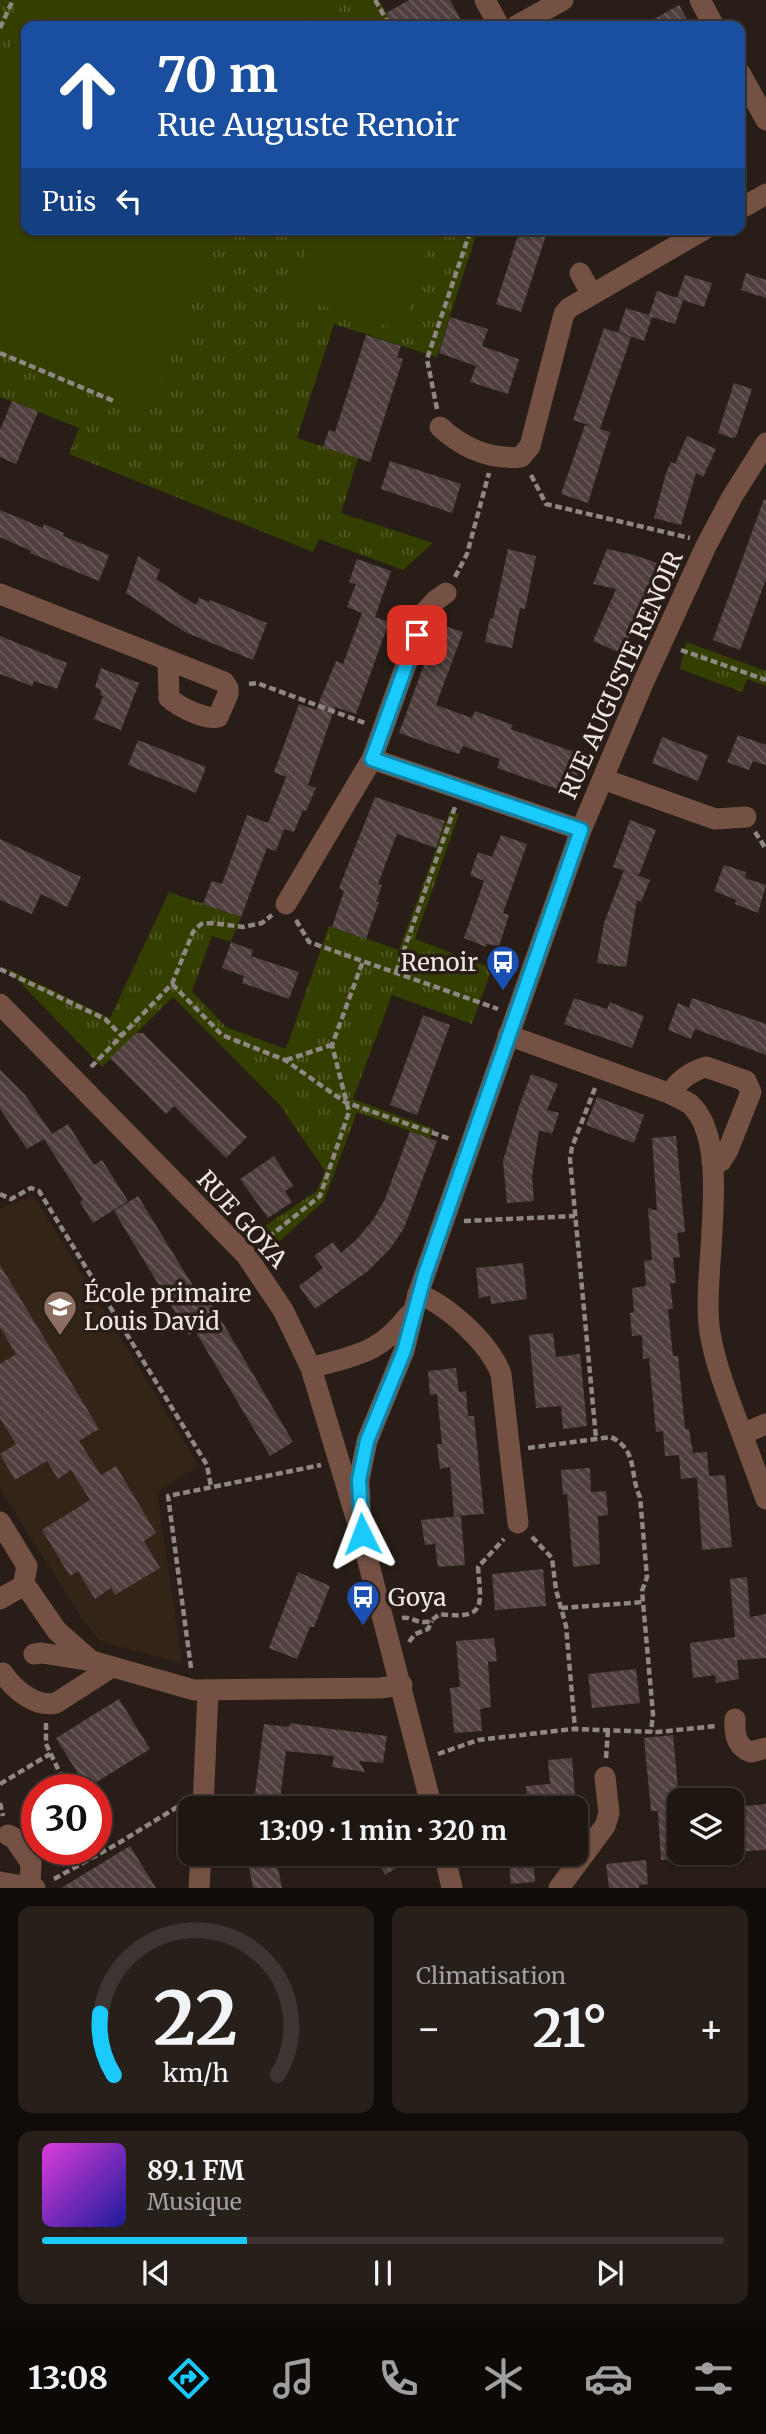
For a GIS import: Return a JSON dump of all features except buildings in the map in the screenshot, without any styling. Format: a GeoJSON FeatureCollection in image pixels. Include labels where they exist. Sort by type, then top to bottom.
{"type":"FeatureCollection","features":[{"type":"Feature","properties":{"kind":"street"},"geometry":{"type":"LineString","coordinates":[[485,0],[496,21]]}},
{"type":"Feature","properties":{"kind":"street"},"geometry":{"type":"LineString","coordinates":[[525,21],[563,0]]}},
{"type":"Feature","properties":{"kind":"street"},"geometry":{"type":"LineString","coordinates":[[700,0],[711,21]]}},
{"type":"Feature","properties":{"kind":"street"},"geometry":{"type":"LineString","coordinates":[[745,83],[766,120]]}},
{"type":"Feature","properties":{"kind":"street"},"geometry":{"type":"LineString","coordinates":[[745,206],[766,194]]}},
{"type":"Feature","properties":{"kind":"street"},"geometry":{"type":"LineString","coordinates":[[440,427],[469,449],[505,459],[522,457],[530,446],[564,314],[575,302],[694,235]]}},
{"type":"Feature","properties":{"kind":"street"},"geometry":{"type":"LineString","coordinates":[[580,273],[591,293]]}},
{"type":"Feature","properties":{"kind":"street","name":"RUE AUGUSTE RENOIR"},"geometry":{"type":"LineString","coordinates":[[416,1301],[581,830],[653,661],[706,546],[732,497],[766,443]]}},
{"type":"Feature","properties":{"kind":"street"},"geometry":{"type":"LineString","coordinates":[[286,904],[372,759],[425,611],[446,593]]}},
{"type":"Feature","properties":{"kind":"street"},"geometry":{"type":"LineString","coordinates":[[0,594],[224,682],[228,694],[218,717],[212,718],[174,703],[169,698],[167,660]]}},
{"type":"Feature","properties":{"kind":"street"},"geometry":{"type":"LineString","coordinates":[[372,759],[581,830]]}},
{"type":"Feature","properties":{"kind":"street"},"geometry":{"type":"LineString","coordinates":[[603,779],[715,819],[746,817]]}},
{"type":"Feature","properties":{"kind":"street","name":"RUE GOYA"},"geometry":{"type":"LineString","coordinates":[[0,1004],[246,1255],[283,1310],[311,1368],[362,1534],[429,1796]]}},
{"type":"Feature","properties":{"kind":"street"},"geometry":{"type":"LineString","coordinates":[[508,1035],[671,1094],[688,1103],[697,1113],[706,1135],[712,1162],[714,1203],[708,1287],[709,1330],[719,1370],[766,1499]]}},
{"type":"Feature","properties":{"kind":"street"},"geometry":{"type":"LineString","coordinates":[[671,1094],[675,1085],[699,1069],[706,1068],[746,1081],[750,1086],[751,1092],[728,1150],[721,1161],[712,1162]]}},
{"type":"Feature","properties":{"kind":"street"},"geometry":{"type":"LineString","coordinates":[[311,1368],[367,1352],[389,1339],[416,1301]]}},
{"type":"Feature","properties":{"kind":"street"},"geometry":{"type":"LineString","coordinates":[[362,1534],[359,1480],[367,1441],[404,1351],[416,1301]]}},
{"type":"Feature","properties":{"kind":"street"},"geometry":{"type":"LineString","coordinates":[[416,1301],[443,1306],[496,1360],[501,1374],[518,1524]]}},
{"type":"Feature","properties":{"kind":"street"},"geometry":{"type":"LineString","coordinates":[[347,1358],[372,1360],[381,1369],[378,1417]]}},
{"type":"Feature","properties":{"kind":"street"},"geometry":{"type":"LineString","coordinates":[[742,1434],[766,1424]]}},
{"type":"Feature","properties":{"kind":"street"},"geometry":{"type":"LineString","coordinates":[[337,1453],[351,1450],[367,1441]]}},
{"type":"Feature","properties":{"kind":"street"},"geometry":{"type":"LineString","coordinates":[[0,1521],[27,1566],[23,1587]]}},
{"type":"Feature","properties":{"kind":"street"},"geometry":{"type":"LineString","coordinates":[[23,1587],[31,1592],[66,1640],[102,1664]]}},
{"type":"Feature","properties":{"kind":"street"},"geometry":{"type":"LineString","coordinates":[[0,1599],[23,1587]]}},
{"type":"Feature","properties":{"kind":"street"},"geometry":{"type":"LineString","coordinates":[[48,1618],[48,1638],[34,1654],[1,1674],[8,1681],[36,1702],[46,1705],[55,1703],[102,1664]]}},
{"type":"Feature","properties":{"kind":"street"},"geometry":{"type":"LineString","coordinates":[[34,1654],[42,1653],[102,1664],[201,1690],[382,1688],[402,1685]]}},
{"type":"Feature","properties":{"kind":"street"},"geometry":{"type":"LineString","coordinates":[[201,1690],[203,1796]]}},
{"type":"Feature","properties":{"kind":"street"},"geometry":{"type":"LineString","coordinates":[[735,1719],[736,1738],[740,1745],[751,1752],[766,1748]]}},
{"type":"Feature","properties":{"kind":"street"},"geometry":{"type":"LineString","coordinates":[[559,1888],[605,1826],[609,1813],[606,1777]]}},
{"type":"Feature","properties":{"kind":"street"},"geometry":{"type":"LineString","coordinates":[[0,1882],[32,1888],[31,1863],[14,1838],[8,1835]]}},
{"type":"Feature","properties":{"kind":"street"},"geometry":{"type":"LineString","coordinates":[[199,1888],[200,1866]]}},
{"type":"Feature","properties":{"kind":"street"},"geometry":{"type":"LineString","coordinates":[[447,1866],[452,1888]]}},
{"type":"Feature","properties":{"kind":"path"},"geometry":{"type":"LineString","coordinates":[[0,28],[13,0]]}},
{"type":"Feature","properties":{"kind":"path"},"geometry":{"type":"LineString","coordinates":[[376,0],[387,21]]}},
{"type":"Feature","properties":{"kind":"path"},"geometry":{"type":"LineString","coordinates":[[440,427],[427,359],[469,235]]}},
{"type":"Feature","properties":{"kind":"path"},"geometry":{"type":"LineString","coordinates":[[0,353],[116,402]]}},
{"type":"Feature","properties":{"kind":"path"},"geometry":{"type":"LineString","coordinates":[[446,593],[467,554],[494,456]]}},
{"type":"Feature","properties":{"kind":"path"},"geometry":{"type":"LineString","coordinates":[[522,457],[546,504],[686,536],[706,546]]}},
{"type":"Feature","properties":{"kind":"path"},"geometry":{"type":"LineString","coordinates":[[682,650],[766,680]]}},
{"type":"Feature","properties":{"kind":"path"},"geometry":{"type":"LineString","coordinates":[[228,688],[257,683],[383,730]]}},
{"type":"Feature","properties":{"kind":"path"},"geometry":{"type":"LineString","coordinates":[[396,972],[461,789]]}},
{"type":"Feature","properties":{"kind":"path"},"geometry":{"type":"LineString","coordinates":[[76,1083],[172,984],[192,932],[201,925],[212,923],[243,927],[262,923],[286,904],[309,942],[515,1015]]}},
{"type":"Feature","properties":{"kind":"path"},"geometry":{"type":"LineString","coordinates":[[246,1255],[320,1196],[349,1112],[332,1045],[363,961]]}},
{"type":"Feature","properties":{"kind":"path"},"geometry":{"type":"LineString","coordinates":[[0,969],[105,1019],[122,1036]]}},
{"type":"Feature","properties":{"kind":"path"},"geometry":{"type":"LineString","coordinates":[[172,984],[222,1035],[285,1060],[345,1102],[470,1146]]}},
{"type":"Feature","properties":{"kind":"path"},"geometry":{"type":"LineString","coordinates":[[285,1060],[332,1045]]}},
{"type":"Feature","properties":{"kind":"path"},"geometry":{"type":"LineString","coordinates":[[596,1438],[570,1153],[602,1070]]}},
{"type":"Feature","properties":{"kind":"path"},"geometry":{"type":"LineString","coordinates":[[0,1194],[11,1199],[31,1188],[39,1191],[207,1465],[211,1487]]}},
{"type":"Feature","properties":{"kind":"path"},"geometry":{"type":"LineString","coordinates":[[466,1222],[575,1216]]}},
{"type":"Feature","properties":{"kind":"path"},"geometry":{"type":"LineString","coordinates":[[509,1450],[614,1438],[634,1464],[635,1487],[640,1497],[647,1577],[642,1591],[653,1714],[651,1732]]}},
{"type":"Feature","properties":{"kind":"path"},"geometry":{"type":"LineString","coordinates":[[201,1690],[167,1499],[171,1494],[211,1487],[337,1453]]}},
{"type":"Feature","properties":{"kind":"path"},"geometry":{"type":"LineString","coordinates":[[415,1634],[425,1632],[432,1620],[440,1614],[458,1617],[475,1610],[481,1600],[478,1567],[518,1524],[552,1558],[556,1590],[566,1626],[575,1729]]}},
{"type":"Feature","properties":{"kind":"path"},"geometry":{"type":"LineString","coordinates":[[561,1608],[643,1602]]}},
{"type":"Feature","properties":{"kind":"path"},"geometry":{"type":"LineString","coordinates":[[384,1622],[407,1616],[420,1622],[432,1620]]}},
{"type":"Feature","properties":{"kind":"path"},"geometry":{"type":"LineString","coordinates":[[46,1705],[46,1744],[60,1774]]}},
{"type":"Feature","properties":{"kind":"path"},"geometry":{"type":"LineString","coordinates":[[420,1758],[478,1740],[575,1729],[651,1732],[699,1728]]}},
{"type":"Feature","properties":{"kind":"path"},"geometry":{"type":"LineString","coordinates":[[0,1784],[50,1754]]}},
{"type":"Feature","properties":{"kind":"path"},"geometry":{"type":"LineString","coordinates":[[0,1803],[2,1811]]}},
{"type":"Feature","properties":{"kind":"path"},"geometry":{"type":"LineString","coordinates":[[112,1846],[178,1807]]}},
{"type":"Feature","properties":{"kind":"path"},"geometry":{"type":"LineString","coordinates":[[32,1888],[80,1865]]}},
{"type":"Feature","properties":{"kind":"shaded area","name":"École primaire Louis David"},"geometry":{"type":"Polygon","coordinates":[[[34,1196],[199,1466],[157,1492],[182,1663],[101,1642],[83,1620],[0,1489],[0,1208],[34,1196]]]}},
{"type":"Feature","properties":{"kind":"green space"},"geometry":{"type":"Polygon","coordinates":[[[0,0],[379,0],[390,21],[21,21],[21,235],[476,235],[437,357],[334,324],[297,438],[358,458],[341,513],[433,543],[403,570],[319,539],[313,552],[69,454],[79,428],[0,397],[0,0]]]}},
{"type":"Feature","properties":{"kind":"green space"},"geometry":{"type":"Polygon","coordinates":[[[30,0],[319,1],[311,21],[21,21],[30,0]]]}},
{"type":"Feature","properties":{"kind":"green space"},"geometry":{"type":"Polygon","coordinates":[[[21,21],[21,235],[220,235],[146,412],[0,350],[0,70],[21,21]]]}},
{"type":"Feature","properties":{"kind":"green space"},"geometry":{"type":"Polygon","coordinates":[[[312,235],[431,235],[402,331],[294,297],[312,235]]]}},
{"type":"Feature","properties":{"kind":"green space"},"geometry":{"type":"Polygon","coordinates":[[[686,642],[766,671],[766,686],[747,679],[742,692],[680,669],[686,642]]]}},
{"type":"Feature","properties":{"kind":"green space"},"geometry":{"type":"Polygon","coordinates":[[[450,811],[459,814],[415,939],[492,968],[472,1024],[392,995],[353,1099],[434,1129],[430,1138],[357,1112],[324,1201],[272,1248],[260,1229],[317,1191],[325,1171],[280,1105],[173,997],[102,1067],[6,968],[110,1018],[169,892],[241,917],[231,942],[212,936],[192,991],[226,1027],[286,1049],[329,926],[399,950],[450,811]]]}},
{"type":"Feature","properties":{"kind":"place","name":"Renoir"},"geometry":{"type":"Point","coordinates":[503,992]}},
{"type":"Feature","properties":{"kind":"place","name":"École primaire Louis David"},"geometry":{"type":"Point","coordinates":[60,1337]}},
{"type":"Feature","properties":{"kind":"place","name":"Goya"},"geometry":{"type":"Point","coordinates":[363,1627]}},
{"type":"Feature","properties":{"kind":"route"},"geometry":{"type":"LineString","coordinates":[[362,1534],[359,1480],[367,1441],[404,1351],[425,1274],[581,830],[372,759],[417,635]]}}]}
